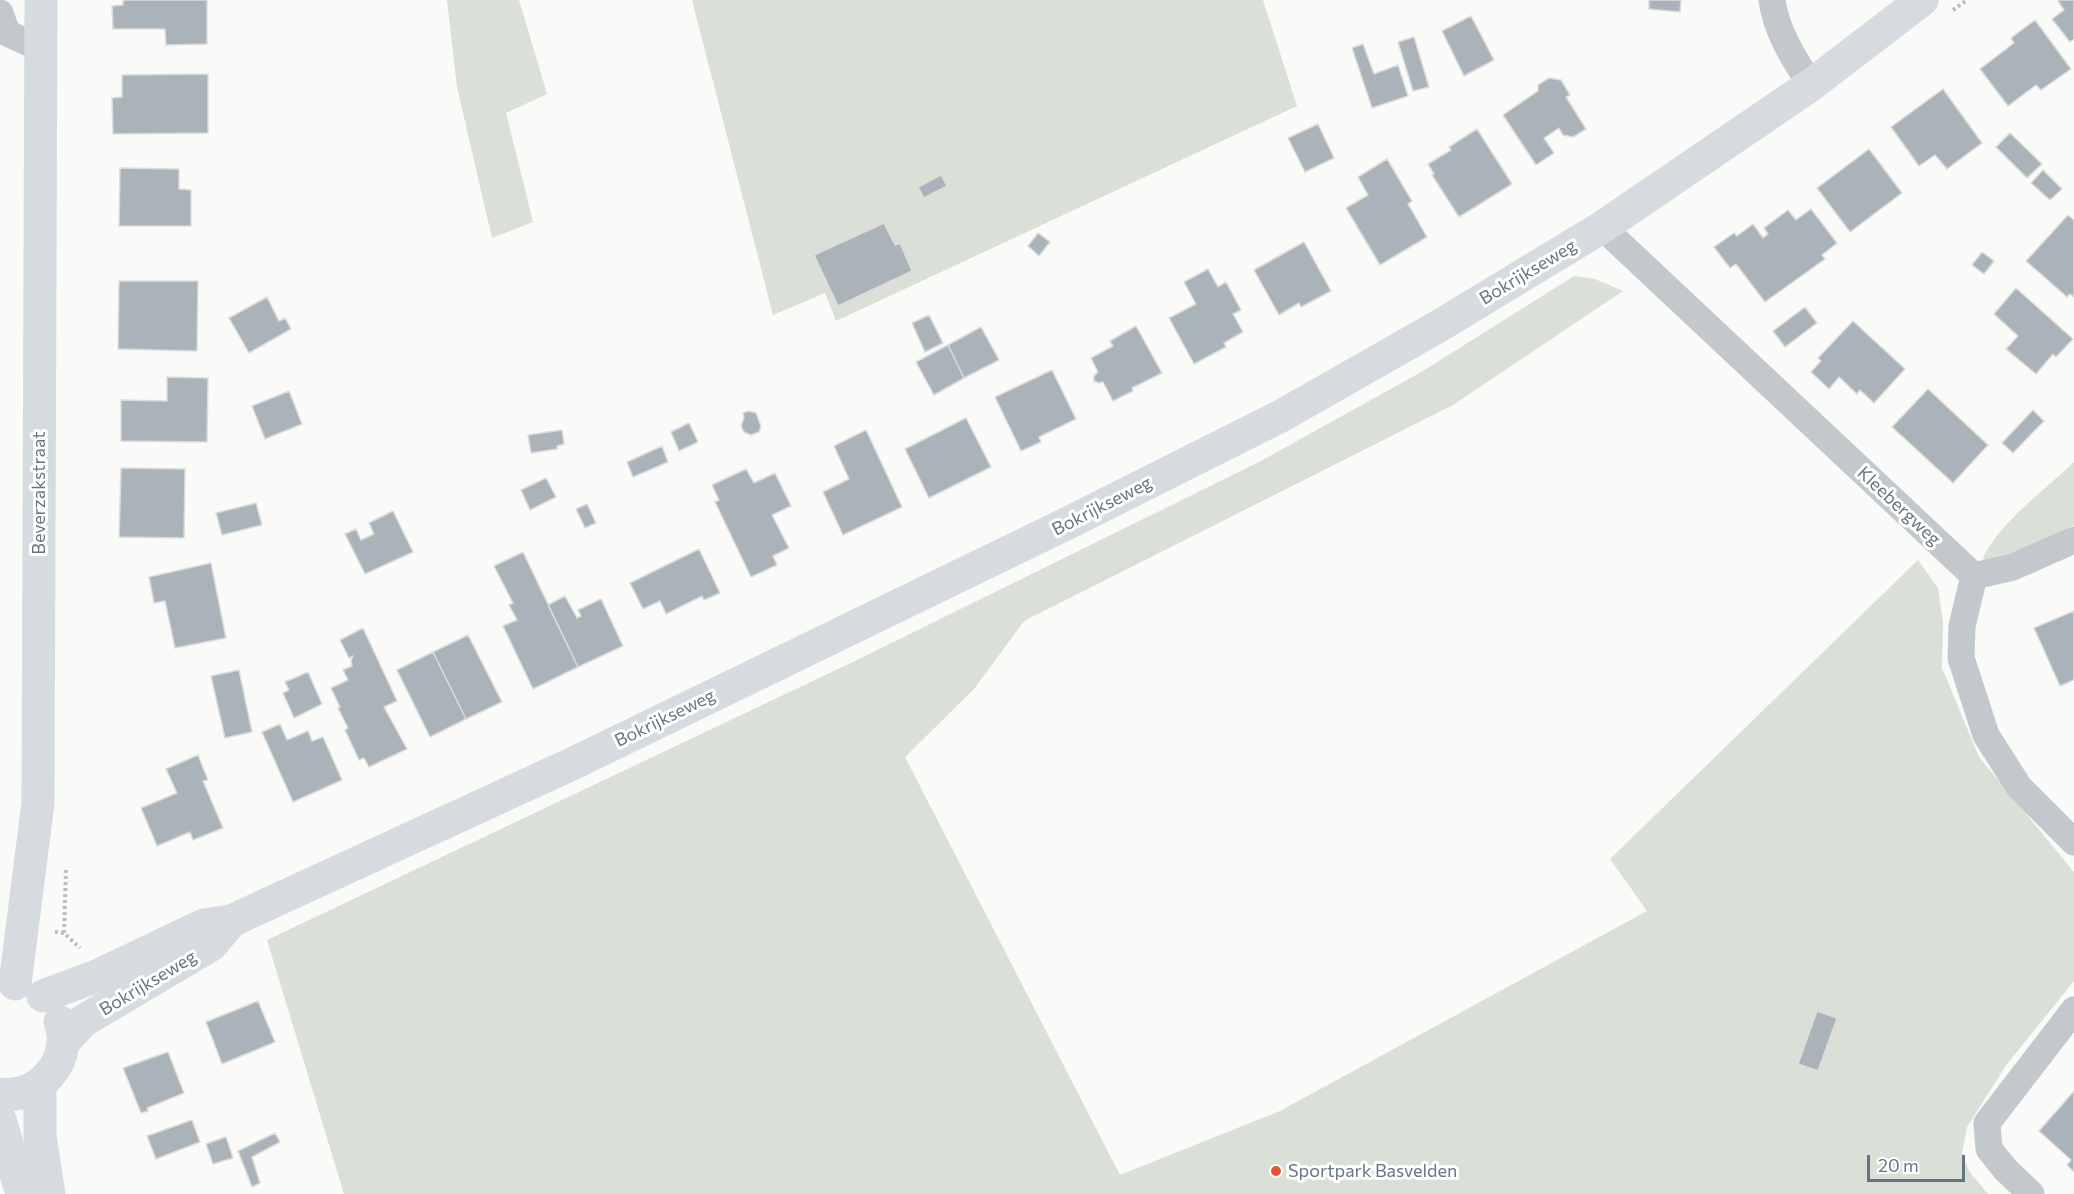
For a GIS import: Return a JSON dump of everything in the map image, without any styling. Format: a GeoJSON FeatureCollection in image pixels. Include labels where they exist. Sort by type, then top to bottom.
{"type":"FeatureCollection","features":[{"type":"Feature","properties":{"kind":"street","name":"Beverzakstraat"},"geometry":{"type":"LineString","coordinates":[[19,988],[38,803],[41,0]]}},
{"type":"Feature","properties":{"kind":"street"},"geometry":{"type":"LineString","coordinates":[[1772,0],[1787,47],[1811,85]]}},
{"type":"Feature","properties":{"kind":"street","name":"Bokrijkseweg"},"geometry":{"type":"LineString","coordinates":[[19,988],[97,976],[204,925],[231,921],[595,752],[1058,529],[1281,416],[1439,326],[1604,225],[1811,85],[1922,0]]}},
{"type":"Feature","properties":{"kind":"street"},"geometry":{"type":"LineString","coordinates":[[0,13],[7,33],[40,48]]}},
{"type":"Feature","properties":{"kind":"street","name":"Kleebergweg"},"geometry":{"type":"LineString","coordinates":[[1604,225],[1624,249],[1974,576]]}},
{"type":"Feature","properties":{"kind":"street"},"geometry":{"type":"LineString","coordinates":[[2074,540],[2013,567],[1974,576],[1962,626],[1960,658],[1986,735],[2019,787],[2074,842]]}},
{"type":"Feature","properties":{"kind":"street","name":"Bokrijkseweg"},"geometry":{"type":"LineString","coordinates":[[40,1084],[52,1073],[60,1059],[63,1043],[83,1021],[211,945],[231,921]]}},
{"type":"Feature","properties":{"kind":"street"},"geometry":{"type":"LineString","coordinates":[[19,988],[55,1009],[61,1026],[63,1043]]}},
{"type":"Feature","properties":{"kind":"street"},"geometry":{"type":"LineString","coordinates":[[2031,1194],[2006,1170],[1989,1149],[1987,1123],[2074,1011]]}},
{"type":"Feature","properties":{"kind":"street"},"geometry":{"type":"LineString","coordinates":[[0,1094],[25,1092],[40,1084],[40,1137],[49,1194]]}},
{"type":"Feature","properties":{"kind":"street"},"geometry":{"type":"LineString","coordinates":[[0,1120],[22,1194]]}},
{"type":"Feature","properties":{"kind":"path"},"geometry":{"type":"LineString","coordinates":[[64,933],[84,951]]}},
{"type":"Feature","properties":{"kind":"shaded area"},"geometry":{"type":"Polygon","coordinates":[[[447,0],[519,0],[547,94],[506,113],[533,222],[492,238],[457,87],[447,0]]]}},
{"type":"Feature","properties":{"kind":"shaded area"},"geometry":{"type":"Polygon","coordinates":[[[692,0],[1263,0],[1297,106],[836,321],[825,293],[773,315],[692,0]]]}},
{"type":"Feature","properties":{"kind":"shaded area"},"geometry":{"type":"Polygon","coordinates":[[[1574,276],[1595,279],[1623,291],[1453,405],[1024,621],[974,689],[905,757],[1120,1175],[1280,1111],[1647,911],[1610,859],[1918,560],[1938,588],[1943,622],[1942,668],[1979,757],[2074,872],[2074,981],[2007,1064],[1967,1127],[1962,1153],[1969,1171],[1988,1194],[344,1194],[267,940],[857,660],[1259,462],[1423,371],[1574,276]]]}},
{"type":"Feature","properties":{"kind":"shaded area"},"geometry":{"type":"Polygon","coordinates":[[[2074,462],[2074,525],[2004,559],[1988,564],[1983,558],[2000,532],[2074,462]]]}},
{"type":"Feature","properties":{"kind":"building"},"geometry":{"type":"Polygon","coordinates":[[[123,0],[207,0],[207,44],[166,45],[165,29],[113,29],[112,6],[123,5],[123,0]]]}},
{"type":"Feature","properties":{"kind":"building"},"geometry":{"type":"Polygon","coordinates":[[[1649,0],[1681,0],[1680,12],[1649,9],[1649,0]]]}},
{"type":"Feature","properties":{"kind":"building"},"geometry":{"type":"Polygon","coordinates":[[[2059,0],[2074,0],[2074,39],[2070,42],[2052,19],[2064,10],[2059,0]]]}},
{"type":"Feature","properties":{"kind":"building"},"geometry":{"type":"Polygon","coordinates":[[[1471,16],[1494,60],[1464,76],[1442,31],[1471,16]]]}},
{"type":"Feature","properties":{"kind":"building"},"geometry":{"type":"Polygon","coordinates":[[[2035,20],[2071,69],[2041,90],[2036,85],[2008,106],[1980,69],[2014,43],[2011,38],[2035,20]]]}},
{"type":"Feature","properties":{"kind":"building"},"geometry":{"type":"Polygon","coordinates":[[[1414,37],[1429,87],[1413,91],[1398,42],[1414,37]]]}},
{"type":"Feature","properties":{"kind":"building"},"geometry":{"type":"Polygon","coordinates":[[[1363,44],[1374,74],[1398,65],[1408,96],[1372,108],[1352,48],[1363,44]]]}},
{"type":"Feature","properties":{"kind":"building"},"geometry":{"type":"Polygon","coordinates":[[[208,74],[208,133],[113,134],[112,98],[122,97],[122,75],[208,74]]]}},
{"type":"Feature","properties":{"kind":"building"},"geometry":{"type":"Polygon","coordinates":[[[1549,78],[1561,80],[1570,95],[1566,97],[1586,129],[1573,137],[1563,135],[1559,128],[1544,138],[1554,153],[1536,165],[1503,115],[1538,91],[1538,85],[1549,78]]]}},
{"type":"Feature","properties":{"kind":"building"},"geometry":{"type":"Polygon","coordinates":[[[1943,89],[1982,143],[1947,169],[1935,155],[1919,166],[1891,127],[1943,89]]]}},
{"type":"Feature","properties":{"kind":"building"},"geometry":{"type":"Polygon","coordinates":[[[1318,124],[1334,158],[1305,172],[1288,138],[1318,124]]]}},
{"type":"Feature","properties":{"kind":"building"},"geometry":{"type":"Polygon","coordinates":[[[1477,129],[1512,184],[1459,217],[1432,175],[1434,174],[1428,164],[1451,150],[1449,147],[1477,129]]]}},
{"type":"Feature","properties":{"kind":"building"},"geometry":{"type":"Polygon","coordinates":[[[2010,133],[2042,164],[2027,178],[1996,147],[2010,133]]]}},
{"type":"Feature","properties":{"kind":"building"},"geometry":{"type":"Polygon","coordinates":[[[1869,149],[1902,193],[1850,232],[1817,188],[1869,149]]]}},
{"type":"Feature","properties":{"kind":"building"},"geometry":{"type":"Polygon","coordinates":[[[1387,159],[1412,201],[1408,204],[1427,237],[1380,265],[1346,208],[1368,195],[1358,177],[1387,159]]]}},
{"type":"Feature","properties":{"kind":"building"},"geometry":{"type":"Polygon","coordinates":[[[120,168],[179,169],[179,189],[191,190],[191,226],[119,226],[120,168]]]}},
{"type":"Feature","properties":{"kind":"building"},"geometry":{"type":"Polygon","coordinates":[[[2043,170],[2062,189],[2050,200],[2031,183],[2043,170]]]}},
{"type":"Feature","properties":{"kind":"building"},"geometry":{"type":"Polygon","coordinates":[[[941,175],[947,186],[924,198],[918,187],[941,175]]]}},
{"type":"Feature","properties":{"kind":"building"},"geometry":{"type":"Polygon","coordinates":[[[1811,209],[1837,243],[1822,255],[1825,259],[1765,302],[1736,264],[1730,268],[1714,247],[1734,233],[1737,236],[1753,224],[1763,238],[1768,234],[1764,228],[1788,210],[1796,220],[1811,209]]]}},
{"type":"Feature","properties":{"kind":"building"},"geometry":{"type":"Polygon","coordinates":[[[2068,215],[2074,220],[2074,297],[2070,294],[2067,297],[2026,261],[2068,215]]]}},
{"type":"Feature","properties":{"kind":"building"},"geometry":{"type":"Polygon","coordinates":[[[884,223],[895,245],[900,243],[912,271],[838,306],[814,255],[884,223]]]}},
{"type":"Feature","properties":{"kind":"building"},"geometry":{"type":"Polygon","coordinates":[[[1038,233],[1050,242],[1039,256],[1028,246],[1038,233]]]}},
{"type":"Feature","properties":{"kind":"building"},"geometry":{"type":"Polygon","coordinates":[[[1304,242],[1331,291],[1301,307],[1299,303],[1279,315],[1254,270],[1304,242]]]}},
{"type":"Feature","properties":{"kind":"building"},"geometry":{"type":"Polygon","coordinates":[[[1982,252],[1994,261],[1984,274],[1972,265],[1982,252]]]}},
{"type":"Feature","properties":{"kind":"building"},"geometry":{"type":"Polygon","coordinates":[[[1208,269],[1218,287],[1226,282],[1241,310],[1233,314],[1243,332],[1224,343],[1226,347],[1194,364],[1169,318],[1196,304],[1184,282],[1208,269]]]}},
{"type":"Feature","properties":{"kind":"building"},"geometry":{"type":"Polygon","coordinates":[[[119,281],[198,281],[197,351],[118,349],[119,281]]]}},
{"type":"Feature","properties":{"kind":"building"},"geometry":{"type":"Polygon","coordinates":[[[2016,288],[2073,339],[2056,357],[2053,354],[2036,374],[2006,349],[2018,336],[1994,314],[2016,288]]]}},
{"type":"Feature","properties":{"kind":"building"},"geometry":{"type":"Polygon","coordinates":[[[267,297],[279,321],[285,318],[291,329],[249,353],[229,318],[267,297]]]}},
{"type":"Feature","properties":{"kind":"building"},"geometry":{"type":"Polygon","coordinates":[[[1805,307],[1817,323],[1785,347],[1773,331],[1805,307]]]}},
{"type":"Feature","properties":{"kind":"building"},"geometry":{"type":"Polygon","coordinates":[[[929,315],[943,343],[925,352],[912,323],[929,315]]]}},
{"type":"Feature","properties":{"kind":"building"},"geometry":{"type":"Polygon","coordinates":[[[1853,321],[1905,369],[1874,403],[1860,390],[1857,394],[1839,377],[1829,389],[1811,372],[1821,361],[1818,358],[1853,321]]]}},
{"type":"Feature","properties":{"kind":"building"},"geometry":{"type":"Polygon","coordinates":[[[1136,326],[1162,373],[1132,388],[1133,391],[1113,401],[1103,382],[1094,381],[1094,376],[1098,372],[1091,358],[1113,346],[1110,341],[1136,326]]]}},
{"type":"Feature","properties":{"kind":"building"},"geometry":{"type":"Polygon","coordinates":[[[981,327],[999,360],[964,378],[948,345],[981,327]]]}},
{"type":"Feature","properties":{"kind":"building"},"geometry":{"type":"Polygon","coordinates":[[[948,345],[964,378],[934,395],[916,362],[948,345]]]}},
{"type":"Feature","properties":{"kind":"building"},"geometry":{"type":"Polygon","coordinates":[[[1052,370],[1076,419],[1039,437],[1041,442],[1021,451],[995,397],[1052,370]]]}},
{"type":"Feature","properties":{"kind":"building"},"geometry":{"type":"Polygon","coordinates":[[[167,377],[208,378],[207,442],[121,441],[121,400],[167,401],[167,377]]]}},
{"type":"Feature","properties":{"kind":"building"},"geometry":{"type":"Polygon","coordinates":[[[1928,389],[1988,445],[1953,483],[1892,427],[1928,389]]]}},
{"type":"Feature","properties":{"kind":"building"},"geometry":{"type":"Polygon","coordinates":[[[289,391],[302,424],[265,439],[252,406],[289,391]]]}},
{"type":"Feature","properties":{"kind":"building"},"geometry":{"type":"Polygon","coordinates":[[[2033,410],[2044,421],[2013,453],[2002,443],[2033,410]]]}},
{"type":"Feature","properties":{"kind":"building"},"geometry":{"type":"Polygon","coordinates":[[[749,411],[756,413],[761,426],[759,432],[751,435],[744,432],[741,426],[743,413],[749,411]]]}},
{"type":"Feature","properties":{"kind":"building"},"geometry":{"type":"Polygon","coordinates":[[[966,418],[991,467],[929,498],[905,449],[966,418]]]}},
{"type":"Feature","properties":{"kind":"building"},"geometry":{"type":"Polygon","coordinates":[[[689,423],[698,442],[679,451],[671,432],[689,423]]]}},
{"type":"Feature","properties":{"kind":"building"},"geometry":{"type":"Polygon","coordinates":[[[562,430],[564,444],[557,446],[557,449],[531,453],[528,435],[562,430]]]}},
{"type":"Feature","properties":{"kind":"building"},"geometry":{"type":"Polygon","coordinates":[[[866,430],[902,507],[843,535],[823,492],[849,479],[834,446],[866,430]]]}},
{"type":"Feature","properties":{"kind":"building"},"geometry":{"type":"Polygon","coordinates":[[[662,446],[668,462],[633,477],[627,462],[662,446]]]}},
{"type":"Feature","properties":{"kind":"building"},"geometry":{"type":"Polygon","coordinates":[[[121,468],[185,469],[184,538],[119,537],[121,468]]]}},
{"type":"Feature","properties":{"kind":"building"},"geometry":{"type":"Polygon","coordinates":[[[746,469],[754,483],[775,473],[791,506],[772,515],[789,548],[773,556],[777,565],[751,577],[715,502],[719,500],[712,485],[746,469]]]}},
{"type":"Feature","properties":{"kind":"building"},"geometry":{"type":"Polygon","coordinates":[[[546,478],[556,497],[530,510],[521,490],[546,478]]]}},
{"type":"Feature","properties":{"kind":"building"},"geometry":{"type":"Polygon","coordinates":[[[256,503],[262,525],[222,535],[216,513],[256,503]]]}},
{"type":"Feature","properties":{"kind":"building"},"geometry":{"type":"Polygon","coordinates":[[[587,504],[596,523],[585,528],[576,509],[587,504]]]}},
{"type":"Feature","properties":{"kind":"building"},"geometry":{"type":"Polygon","coordinates":[[[393,511],[413,552],[365,574],[345,534],[356,529],[361,540],[374,534],[369,523],[393,511]]]}},
{"type":"Feature","properties":{"kind":"building"},"geometry":{"type":"Polygon","coordinates":[[[699,549],[720,593],[704,600],[702,596],[666,614],[660,601],[643,609],[630,583],[699,549]]]}},
{"type":"Feature","properties":{"kind":"building"},"geometry":{"type":"Polygon","coordinates":[[[523,552],[578,667],[533,689],[503,626],[517,620],[509,605],[513,603],[494,566],[523,552]]]}},
{"type":"Feature","properties":{"kind":"building"},"geometry":{"type":"Polygon","coordinates":[[[211,563],[226,638],[175,648],[165,601],[154,603],[149,577],[211,563]]]}},
{"type":"Feature","properties":{"kind":"building"},"geometry":{"type":"Polygon","coordinates":[[[565,596],[577,618],[581,616],[578,610],[601,599],[623,646],[578,667],[548,605],[565,596]]]}},
{"type":"Feature","properties":{"kind":"building"},"geometry":{"type":"Polygon","coordinates":[[[2074,611],[2074,680],[2060,686],[2034,628],[2074,611]]]}},
{"type":"Feature","properties":{"kind":"building"},"geometry":{"type":"Polygon","coordinates":[[[363,628],[397,701],[384,707],[407,749],[369,767],[364,758],[359,760],[345,730],[348,728],[331,688],[348,680],[343,670],[352,666],[353,656],[349,658],[340,640],[363,628]]]}},
{"type":"Feature","properties":{"kind":"building"},"geometry":{"type":"Polygon","coordinates":[[[468,635],[502,702],[466,719],[433,652],[468,635]]]}},
{"type":"Feature","properties":{"kind":"building"},"geometry":{"type":"Polygon","coordinates":[[[433,652],[466,719],[430,737],[397,670],[433,652]]]}},
{"type":"Feature","properties":{"kind":"building"},"geometry":{"type":"Polygon","coordinates":[[[239,670],[252,732],[225,738],[211,676],[239,670]]]}},
{"type":"Feature","properties":{"kind":"building"},"geometry":{"type":"Polygon","coordinates":[[[308,672],[322,704],[294,718],[283,693],[289,690],[285,682],[308,672]]]}},
{"type":"Feature","properties":{"kind":"building"},"geometry":{"type":"Polygon","coordinates":[[[280,724],[287,740],[308,731],[312,741],[323,737],[342,780],[293,802],[262,732],[280,724]]]}},
{"type":"Feature","properties":{"kind":"building"},"geometry":{"type":"Polygon","coordinates":[[[198,755],[208,780],[203,781],[223,828],[193,840],[190,832],[157,846],[141,808],[177,793],[166,769],[198,755]]]}},
{"type":"Feature","properties":{"kind":"building"},"geometry":{"type":"Polygon","coordinates":[[[258,1001],[275,1042],[222,1064],[206,1022],[258,1001]]]}},
{"type":"Feature","properties":{"kind":"building"},"geometry":{"type":"Polygon","coordinates":[[[1817,1011],[1837,1018],[1818,1071],[1798,1064],[1817,1011]]]}},
{"type":"Feature","properties":{"kind":"building"},"geometry":{"type":"Polygon","coordinates":[[[168,1052],[184,1093],[147,1108],[148,1111],[141,1113],[123,1068],[168,1052]]]}},
{"type":"Feature","properties":{"kind":"building"},"geometry":{"type":"Polygon","coordinates":[[[2074,1091],[2074,1172],[2067,1165],[2071,1160],[2039,1131],[2074,1091]]]}},
{"type":"Feature","properties":{"kind":"building"},"geometry":{"type":"Polygon","coordinates":[[[192,1120],[200,1142],[156,1159],[147,1136],[192,1120]]]}},
{"type":"Feature","properties":{"kind":"building"},"geometry":{"type":"Polygon","coordinates":[[[275,1133],[280,1142],[252,1157],[260,1183],[252,1187],[238,1151],[275,1133]]]}},
{"type":"Feature","properties":{"kind":"building"},"geometry":{"type":"Polygon","coordinates":[[[226,1137],[233,1158],[213,1164],[206,1144],[226,1137]]]}},
{"type":"Feature","properties":{"kind":"place","name":"Sportpark Basvelden"},"geometry":{"type":"Point","coordinates":[1276,1171]}}]}
